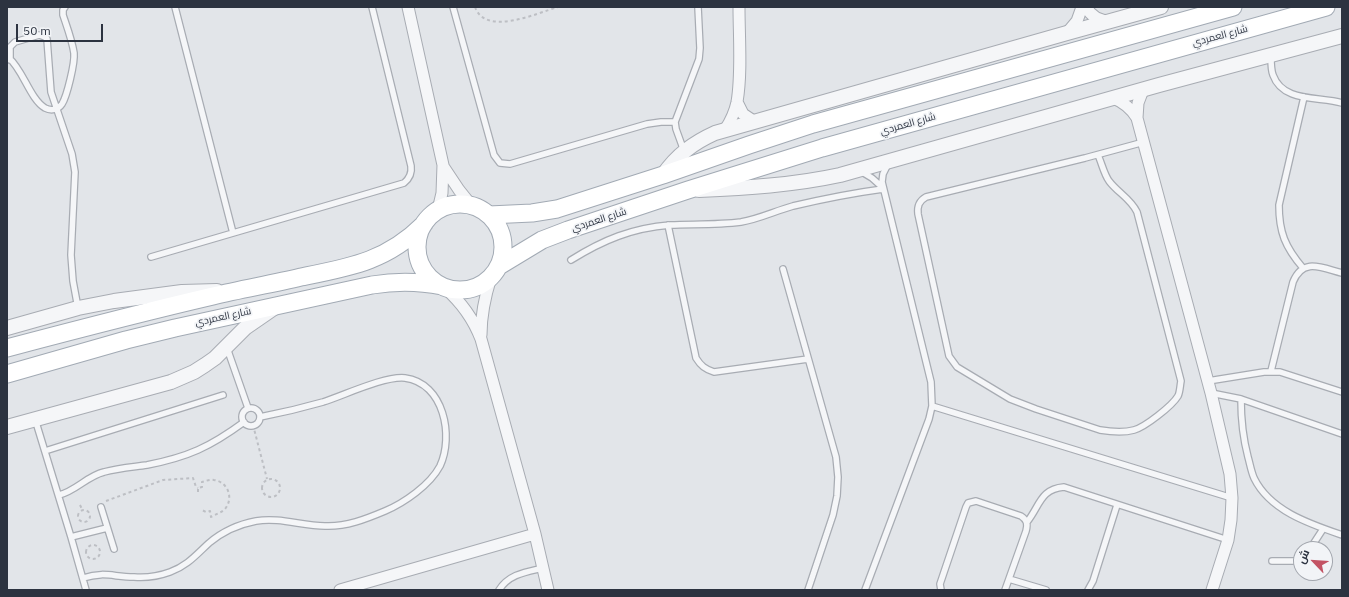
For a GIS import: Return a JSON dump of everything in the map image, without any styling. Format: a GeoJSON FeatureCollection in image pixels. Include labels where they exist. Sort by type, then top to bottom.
{"type":"FeatureCollection","features":[{"type":"Feature","properties":{"kind":"main road"},"geometry":{"type":"LineString","coordinates":[[489,215],[532,213],[557,209],[664,175],[813,124],[1233,7]]}},
{"type":"Feature","properties":{"kind":"main road","name":"شارع العمردي"},"geometry":{"type":"LineString","coordinates":[[495,272],[542,240],[688,190],[822,148],[1326,7]]}},
{"type":"Feature","properties":{"kind":"main road"},"geometry":{"type":"LineString","coordinates":[[7,348],[136,314],[364,263],[393,249],[410,238],[428,219],[438,210],[446,206],[463,204],[484,211],[499,227],[503,243],[502,259],[495,272],[481,285],[470,290],[453,290],[443,287],[427,275],[422,268],[419,259],[417,250],[418,241],[424,224]]}},
{"type":"Feature","properties":{"kind":"main road","name":"شارع العمردي"},"geometry":{"type":"LineString","coordinates":[[7,374],[175,328],[384,283],[419,282],[443,287]]}},
{"type":"Feature","properties":{"kind":"street"},"geometry":{"type":"LineString","coordinates":[[408,7],[443,165],[442,193],[438,210]]}},
{"type":"Feature","properties":{"kind":"street"},"geometry":{"type":"LineString","coordinates":[[725,130],[732,117],[737,102],[739,7]]}},
{"type":"Feature","properties":{"kind":"street"},"geometry":{"type":"LineString","coordinates":[[1067,33],[1076,21],[1082,7]]}},
{"type":"Feature","properties":{"kind":"street"},"geometry":{"type":"LineString","coordinates":[[1086,7],[1095,17],[1105,21],[1110,21]]}},
{"type":"Feature","properties":{"kind":"street"},"geometry":{"type":"LineString","coordinates":[[664,175],[676,158],[684,151],[704,138],[725,130],[1161,7]]}},
{"type":"Feature","properties":{"kind":"street"},"geometry":{"type":"LineString","coordinates":[[688,190],[740,188],[806,182],[858,171],[1113,98],[1342,36]]}},
{"type":"Feature","properties":{"kind":"street"},"geometry":{"type":"LineString","coordinates":[[1137,118],[1138,103],[1143,90]]}},
{"type":"Feature","properties":{"kind":"street"},"geometry":{"type":"LineString","coordinates":[[1113,98],[1124,104],[1137,118],[1208,381],[1230,474],[1232,498],[1228,540],[1212,590]]}},
{"type":"Feature","properties":{"kind":"street"},"geometry":{"type":"LineString","coordinates":[[737,102],[743,114],[755,122]]}},
{"type":"Feature","properties":{"kind":"street"},"geometry":{"type":"LineString","coordinates":[[443,165],[471,206]]}},
{"type":"Feature","properties":{"kind":"street"},"geometry":{"type":"LineString","coordinates":[[481,339],[482,314],[487,289],[495,272]]}},
{"type":"Feature","properties":{"kind":"street"},"geometry":{"type":"LineString","coordinates":[[443,287],[460,302],[467,311],[481,339],[535,534],[548,590]]}},
{"type":"Feature","properties":{"kind":"street"},"geometry":{"type":"LineString","coordinates":[[7,328],[78,308],[120,300],[182,292],[229,292]]}},
{"type":"Feature","properties":{"kind":"street"},"geometry":{"type":"LineString","coordinates":[[7,427],[171,382],[194,372],[205,365],[245,328],[277,306]]}},
{"type":"Feature","properties":{"kind":"street"},"geometry":{"type":"LineString","coordinates":[[340,590],[535,534]]}},
{"type":"Feature","properties":{"kind":"lane"},"geometry":{"type":"LineString","coordinates":[[65,7],[63,12],[74,54],[74,64],[62,104],[56,109],[48,109],[41,104],[9,58],[10,47],[13,43],[40,35],[45,37],[48,42],[50,86],[56,109],[72,154],[76,172],[71,256],[73,281],[78,308]]}},
{"type":"Feature","properties":{"kind":"lane"},"geometry":{"type":"LineString","coordinates":[[175,7],[233,233]]}},
{"type":"Feature","properties":{"kind":"lane"},"geometry":{"type":"LineString","coordinates":[[151,257],[404,183],[410,178],[411,166],[372,7]]}},
{"type":"Feature","properties":{"kind":"lane"},"geometry":{"type":"LineString","coordinates":[[453,7],[494,155],[500,162],[510,164],[647,124],[675,122]]}},
{"type":"Feature","properties":{"kind":"lane"},"geometry":{"type":"LineString","coordinates":[[684,151],[675,122],[699,59],[700,48],[698,7]]}},
{"type":"Feature","properties":{"kind":"lane"},"geometry":{"type":"LineString","coordinates":[[1270,55],[1272,74],[1281,88],[1292,94],[1304,97],[1326,99],[1342,103]]}},
{"type":"Feature","properties":{"kind":"lane"},"geometry":{"type":"LineString","coordinates":[[1303,268],[1292,254],[1284,239],[1279,222],[1279,205],[1304,97]]}},
{"type":"Feature","properties":{"kind":"lane"},"geometry":{"type":"LineString","coordinates":[[1098,155],[1106,176],[1133,204],[1137,212],[1180,381],[1178,395],[1170,406],[1143,426],[1122,432],[1100,430],[1023,404],[998,392],[957,367],[949,356],[918,214],[919,204],[926,197],[1098,155],[1144,142]]}},
{"type":"Feature","properties":{"kind":"lane"},"geometry":{"type":"LineString","coordinates":[[865,590],[929,419],[932,406],[931,382],[883,189],[883,174],[885,167],[890,162]]}},
{"type":"Feature","properties":{"kind":"lane"},"geometry":{"type":"LineString","coordinates":[[858,171],[872,178],[883,189]]}},
{"type":"Feature","properties":{"kind":"lane"},"geometry":{"type":"LineString","coordinates":[[571,260],[592,247],[615,236],[639,230],[668,226],[741,222],[794,206],[883,189]]}},
{"type":"Feature","properties":{"kind":"lane"},"geometry":{"type":"LineString","coordinates":[[668,226],[696,358],[700,365],[706,370],[714,372],[808,358]]}},
{"type":"Feature","properties":{"kind":"lane"},"geometry":{"type":"LineString","coordinates":[[1271,371],[1296,274],[1303,268],[1311,266],[1342,273]]}},
{"type":"Feature","properties":{"kind":"lane"},"geometry":{"type":"LineString","coordinates":[[783,269],[836,457],[838,477],[837,496],[833,515],[808,590]]}},
{"type":"Feature","properties":{"kind":"lane"},"geometry":{"type":"LineString","coordinates":[[227,346],[248,408]]}},
{"type":"Feature","properties":{"kind":"lane"},"geometry":{"type":"LineString","coordinates":[[1208,381],[1271,371],[1290,374],[1342,392]]}},
{"type":"Feature","properties":{"kind":"lane"},"geometry":{"type":"LineString","coordinates":[[82,578],[107,574],[146,577],[168,573],[185,565],[210,542],[225,533],[240,525],[257,521],[274,520],[323,526],[338,526],[353,523],[385,512],[415,494],[439,468],[444,455],[446,429],[440,405],[434,394],[425,386],[410,379],[396,378],[365,387],[324,402],[260,417]]}},
{"type":"Feature","properties":{"kind":"lane"},"geometry":{"type":"LineString","coordinates":[[1211,393],[1241,399],[1342,434]]}},
{"type":"Feature","properties":{"kind":"lane"},"geometry":{"type":"LineString","coordinates":[[45,451],[223,395]]}},
{"type":"Feature","properties":{"kind":"lane"},"geometry":{"type":"LineString","coordinates":[[1241,399],[1241,415],[1245,447],[1253,477],[1261,490],[1284,510],[1309,523],[1342,535]]}},
{"type":"Feature","properties":{"kind":"lane"},"geometry":{"type":"LineString","coordinates":[[932,406],[1232,498]]}},
{"type":"Feature","properties":{"kind":"lane"},"geometry":{"type":"LineString","coordinates":[[248,408],[254,408],[260,417],[258,422],[253,425],[248,425],[244,422],[242,414],[248,408]]}},
{"type":"Feature","properties":{"kind":"lane"},"geometry":{"type":"LineString","coordinates":[[35,419],[86,590]]}},
{"type":"Feature","properties":{"kind":"lane"},"geometry":{"type":"LineString","coordinates":[[58,495],[71,491],[92,476],[105,471],[164,461],[196,451],[215,442],[244,422]]}},
{"type":"Feature","properties":{"kind":"lane"},"geometry":{"type":"LineString","coordinates":[[1006,590],[1026,531],[1027,522],[1042,498],[1048,491],[1055,488],[1064,487],[1228,540]]}},
{"type":"Feature","properties":{"kind":"lane"},"geometry":{"type":"LineString","coordinates":[[941,590],[940,584],[968,503],[976,501],[1021,516],[1027,522]]}},
{"type":"Feature","properties":{"kind":"lane"},"geometry":{"type":"LineString","coordinates":[[1088,590],[1093,581],[1117,505]]}},
{"type":"Feature","properties":{"kind":"lane"},"geometry":{"type":"LineString","coordinates":[[101,507],[114,549]]}},
{"type":"Feature","properties":{"kind":"lane"},"geometry":{"type":"LineString","coordinates":[[71,537],[107,528]]}},
{"type":"Feature","properties":{"kind":"lane"},"geometry":{"type":"LineString","coordinates":[[1315,541],[1323,529]]}},
{"type":"Feature","properties":{"kind":"lane"},"geometry":{"type":"LineString","coordinates":[[1272,562],[1293,561]]}},
{"type":"Feature","properties":{"kind":"lane"},"geometry":{"type":"LineString","coordinates":[[499,590],[509,579],[518,574],[543,568]]}},
{"type":"Feature","properties":{"kind":"lane"},"geometry":{"type":"LineString","coordinates":[[1009,579],[1046,590]]}},
{"type":"Feature","properties":{"kind":"path"},"geometry":{"type":"LineString","coordinates":[[475,7],[480,16],[484,19],[488,21],[501,22],[558,7]]}},
{"type":"Feature","properties":{"kind":"path"},"geometry":{"type":"LineString","coordinates":[[253,425],[267,479]]}},
{"type":"Feature","properties":{"kind":"path"},"geometry":{"type":"LineString","coordinates":[[101,507],[108,500],[162,480],[193,478],[196,487],[198,488],[198,492]]}},
{"type":"Feature","properties":{"kind":"path"},"geometry":{"type":"LineString","coordinates":[[272,478],[277,480],[280,484],[278,494],[274,497],[269,498],[265,496],[262,491],[261,486],[267,479],[272,478]]}},
{"type":"Feature","properties":{"kind":"path"},"geometry":{"type":"LineString","coordinates":[[198,488],[202,487],[202,482],[212,479],[224,484],[228,490],[228,502],[226,508],[221,512],[211,516],[210,511],[206,512],[202,510]]}},
{"type":"Feature","properties":{"kind":"path"},"geometry":{"type":"LineString","coordinates":[[80,505],[82,509],[88,511],[90,514],[86,522],[77,518],[79,511],[82,509]]}},
{"type":"Feature","properties":{"kind":"path"},"geometry":{"type":"LineString","coordinates":[[96,558],[90,558],[86,553],[87,548],[92,545],[98,546],[100,551],[100,554],[96,558],[96,562]]}}]}
